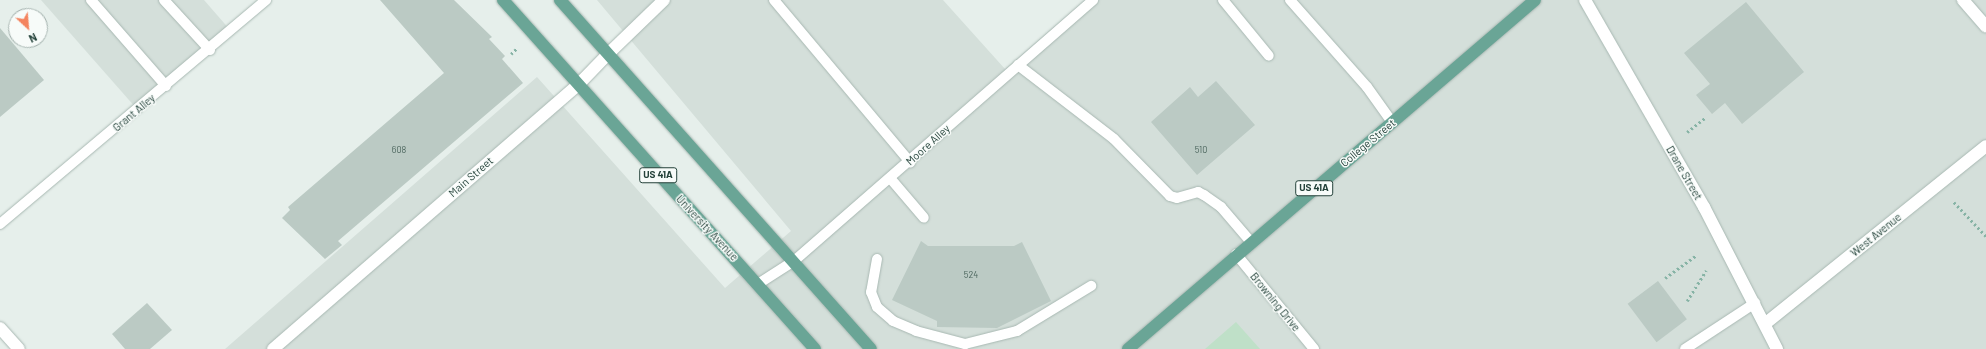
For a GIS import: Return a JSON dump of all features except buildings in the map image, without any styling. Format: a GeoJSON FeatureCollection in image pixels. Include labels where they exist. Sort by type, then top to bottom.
{"type":"FeatureCollection","features":[{"type":"Feature","properties":{"kind":"main road","name":"University Avenue"},"geometry":{"type":"LineString","coordinates":[[503,0],[577,86],[758,284],[815,349]]}},
{"type":"Feature","properties":{"kind":"main road"},"geometry":{"type":"LineString","coordinates":[[560,0],[871,349]]}},
{"type":"Feature","properties":{"kind":"main road","name":"College Street"},"geometry":{"type":"LineString","coordinates":[[1128,349],[1236,254],[1535,0]]}},
{"type":"Feature","properties":{"kind":"street","name":"Main Street"},"geometry":{"type":"LineString","coordinates":[[272,349],[577,86],[664,0]]}},
{"type":"Feature","properties":{"kind":"street","name":"Drane Street"},"geometry":{"type":"LineString","coordinates":[[1585,0],[1755,303],[1766,323],[1777,349]]}},
{"type":"Feature","properties":{"kind":"street"},"geometry":{"type":"LineString","coordinates":[[1963,0],[1986,26]]}},
{"type":"Feature","properties":{"kind":"street","name":"West Avenue"},"geometry":{"type":"LineString","coordinates":[[1766,323],[1986,146]]}},
{"type":"Feature","properties":{"kind":"street"},"geometry":{"type":"LineString","coordinates":[[0,328],[19,349]]}},
{"type":"Feature","properties":{"kind":"lane"},"geometry":{"type":"LineString","coordinates":[[91,0],[166,86]]}},
{"type":"Feature","properties":{"kind":"lane"},"geometry":{"type":"LineString","coordinates":[[164,0],[210,50]]}},
{"type":"Feature","properties":{"kind":"lane","name":"Grant Alley"},"geometry":{"type":"LineString","coordinates":[[0,224],[210,50],[266,0]]}},
{"type":"Feature","properties":{"kind":"lane"},"geometry":{"type":"LineString","coordinates":[[774,0],[910,162]]}},
{"type":"Feature","properties":{"kind":"lane","name":"Moore Alley"},"geometry":{"type":"LineString","coordinates":[[758,284],[794,261],[910,162],[1093,0]]}},
{"type":"Feature","properties":{"kind":"lane"},"geometry":{"type":"LineString","coordinates":[[1223,0],[1269,56]]}},
{"type":"Feature","properties":{"kind":"lane"},"geometry":{"type":"LineString","coordinates":[[1290,0],[1367,87],[1392,122]]}},
{"type":"Feature","properties":{"kind":"lane"},"geometry":{"type":"LineString","coordinates":[[1018,65],[1114,139],[1170,196],[1177,198],[1198,192],[1204,195],[1221,207],[1251,242]]}},
{"type":"Feature","properties":{"kind":"lane"},"geometry":{"type":"LineString","coordinates":[[890,178],[924,218]]}},
{"type":"Feature","properties":{"kind":"lane","name":"Browning Drive"},"geometry":{"type":"LineString","coordinates":[[1236,254],[1314,349]]}},
{"type":"Feature","properties":{"kind":"lane"},"geometry":{"type":"LineString","coordinates":[[877,259],[872,292],[877,307],[893,321],[916,331],[965,344],[1024,328],[1091,286]]}},
{"type":"Feature","properties":{"kind":"lane"},"geometry":{"type":"LineString","coordinates":[[1685,349],[1755,303]]}},
{"type":"Feature","properties":{"kind":"path"},"geometry":{"type":"LineString","coordinates":[[511,54],[517,48]]}},
{"type":"Feature","properties":{"kind":"path"},"geometry":{"type":"LineString","coordinates":[[1687,132],[1706,117]]}},
{"type":"Feature","properties":{"kind":"path"},"geometry":{"type":"LineString","coordinates":[[1954,202],[1986,236]]}},
{"type":"Feature","properties":{"kind":"path"},"geometry":{"type":"LineString","coordinates":[[1665,278],[1697,255]]}},
{"type":"Feature","properties":{"kind":"path"},"geometry":{"type":"LineString","coordinates":[[1687,301],[1706,271]]}},
{"type":"Feature","properties":{"kind":"shaded area"},"geometry":{"type":"Polygon","coordinates":[[[41,0],[204,0],[231,31],[136,108],[41,0]]]}},
{"type":"Feature","properties":{"kind":"shaded area"},"geometry":{"type":"Polygon","coordinates":[[[597,0],[943,0],[1005,69],[1085,0],[1986,0],[1986,349],[225,349],[537,77],[725,288],[791,231],[597,0]]]}},
{"type":"Feature","properties":{"kind":"green space"},"geometry":{"type":"Polygon","coordinates":[[[1236,322],[1260,349],[1205,349],[1236,322]]]}}]}
